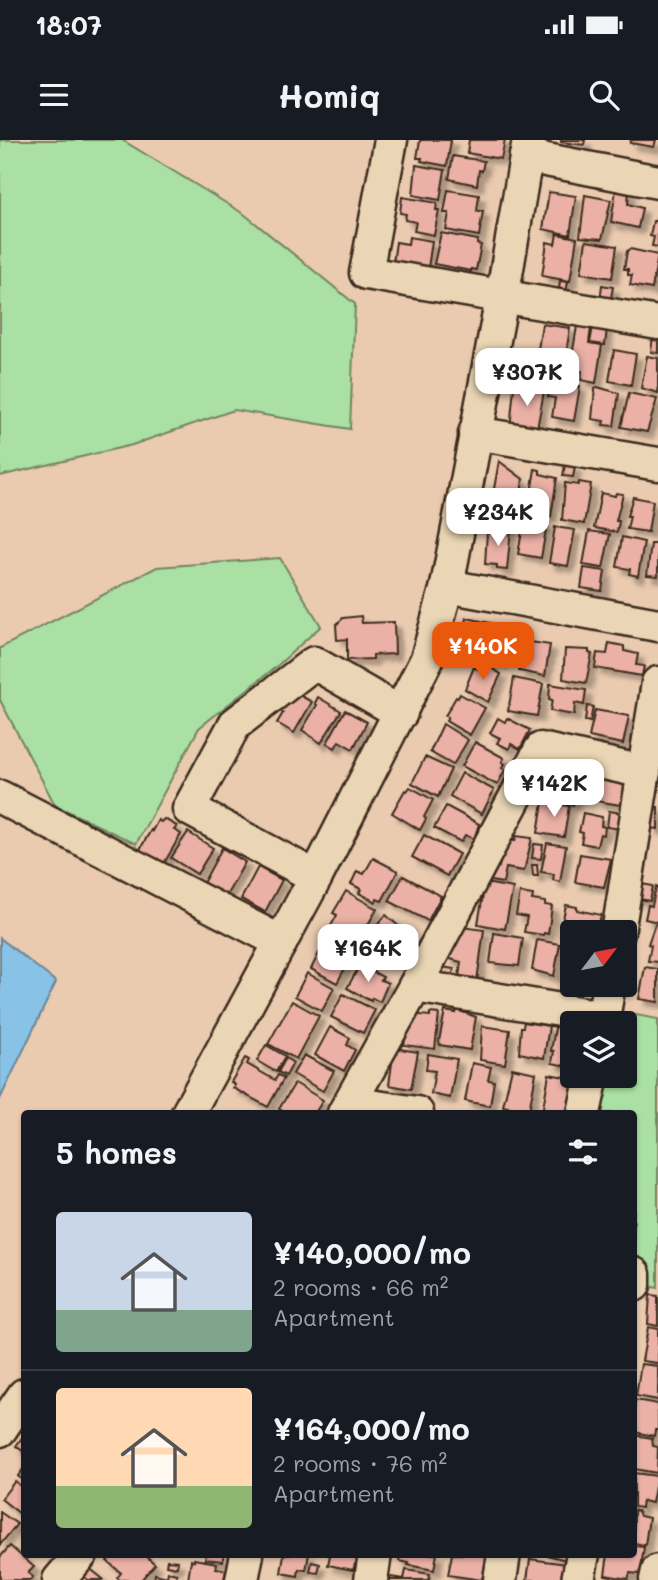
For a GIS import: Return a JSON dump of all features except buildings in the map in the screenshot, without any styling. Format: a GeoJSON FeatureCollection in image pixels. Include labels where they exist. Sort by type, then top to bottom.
{"type":"FeatureCollection","features":[{"type":"Feature","properties":{"kind":"street"},"geometry":{"type":"LineString","coordinates":[[391,140],[366,273],[658,323]]}},
{"type":"Feature","properties":{"kind":"street"},"geometry":{"type":"LineString","coordinates":[[190,1110],[316,877],[426,659],[447,586],[528,148],[658,182]]}},
{"type":"Feature","properties":{"kind":"street"},"geometry":{"type":"LineString","coordinates":[[475,433],[658,464]]}},
{"type":"Feature","properties":{"kind":"street"},"geometry":{"type":"LineString","coordinates":[[447,586],[658,625]]}},
{"type":"Feature","properties":{"kind":"street"},"geometry":{"type":"LineString","coordinates":[[316,877],[188,809],[235,724],[314,663],[401,713]]}},
{"type":"Feature","properties":{"kind":"street"},"geometry":{"type":"LineString","coordinates":[[620,920],[658,683]]}},
{"type":"Feature","properties":{"kind":"street"},"geometry":{"type":"LineString","coordinates":[[375,1110],[347,1108],[541,749],[645,772]]}},
{"type":"Feature","properties":{"kind":"street"},"geometry":{"type":"LineString","coordinates":[[0,797],[281,942]]}},
{"type":"Feature","properties":{"kind":"street"},"geometry":{"type":"LineString","coordinates":[[415,986],[560,1013]]}},
{"type":"Feature","properties":{"kind":"street"},"geometry":{"type":"LineString","coordinates":[[585,1110],[589,1088]]}},
{"type":"Feature","properties":{"kind":"street"},"geometry":{"type":"LineString","coordinates":[[0,1430],[21,1399]]}},
{"type":"Feature","properties":{"kind":"street"},"geometry":{"type":"LineString","coordinates":[[59,1580],[78,1558]]}},
{"type":"Feature","properties":{"kind":"street"},"geometry":{"type":"LineString","coordinates":[[242,1580],[246,1558]]}},
{"type":"Feature","properties":{"kind":"street"},"geometry":{"type":"LineString","coordinates":[[371,1580],[374,1558]]}},
{"type":"Feature","properties":{"kind":"street"},"geometry":{"type":"LineString","coordinates":[[500,1580],[503,1558]]}},
{"type":"Feature","properties":{"kind":"street"},"geometry":{"type":"LineString","coordinates":[[578,1580],[582,1558]]}},
{"type":"Feature","properties":{"kind":"street"},"geometry":{"type":"LineString","coordinates":[[656,1580],[658,1571]]}},
{"type":"Feature","properties":{"kind":"green space"},"geometry":{"type":"Polygon","coordinates":[[[0,140],[122,140],[244,214],[355,304],[350,429],[234,410],[132,445],[0,476],[0,140]]]}},
{"type":"Feature","properties":{"kind":"green space"},"geometry":{"type":"Polygon","coordinates":[[[280,558],[321,626],[277,666],[199,728],[136,844],[55,805],[0,700],[0,648],[157,567],[280,558]]]}},
{"type":"Feature","properties":{"kind":"green space"},"geometry":{"type":"Polygon","coordinates":[[[637,1015],[658,1019],[658,1288],[637,1284],[637,1110],[597,1110],[601,1088],[637,1088],[637,1015]]]}},
{"type":"Feature","properties":{"kind":"water"},"geometry":{"type":"Polygon","coordinates":[[[0,938],[56,982],[0,1099],[0,938]]]}}]}
